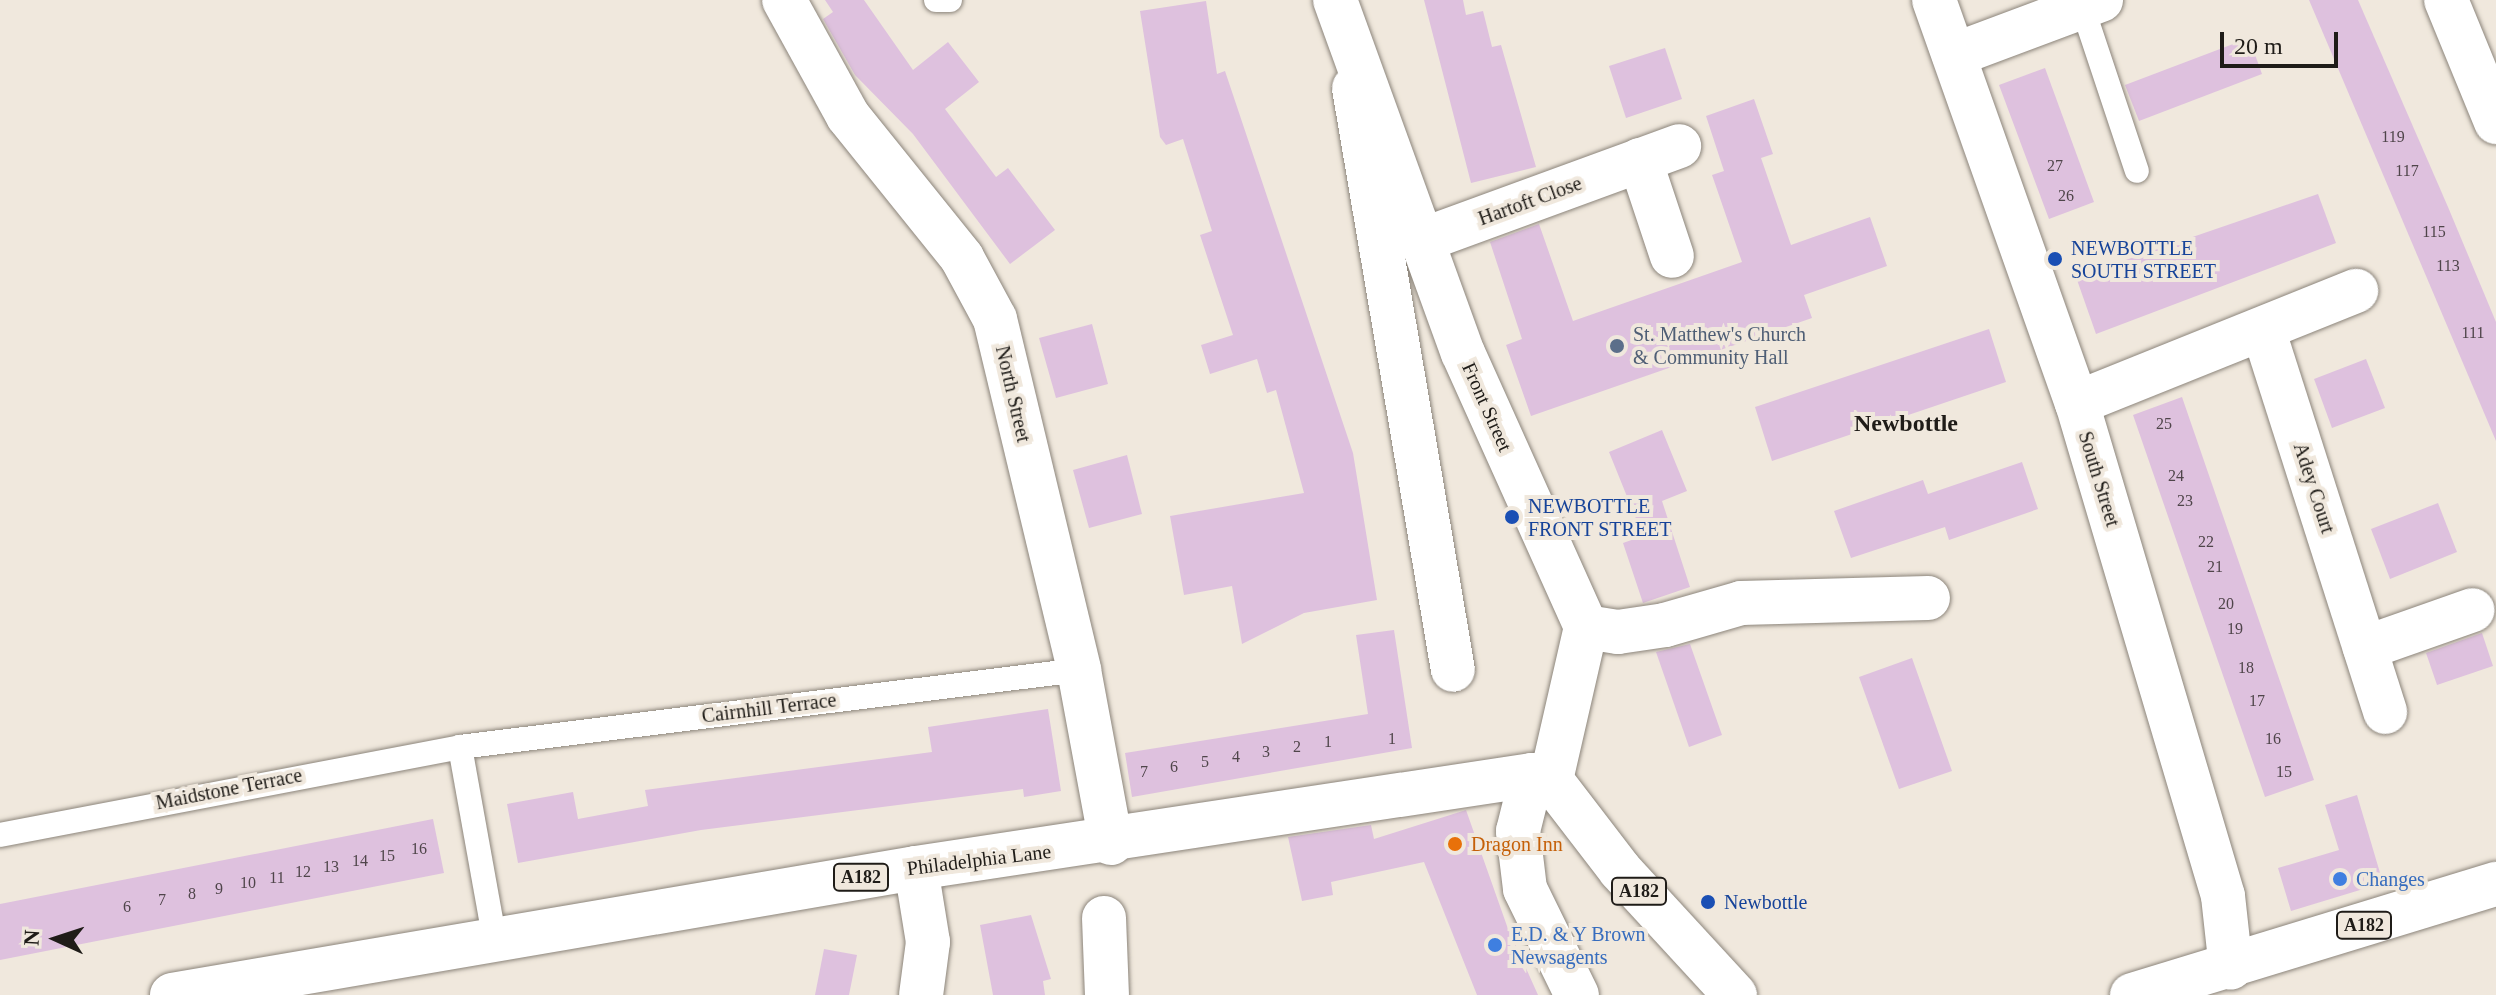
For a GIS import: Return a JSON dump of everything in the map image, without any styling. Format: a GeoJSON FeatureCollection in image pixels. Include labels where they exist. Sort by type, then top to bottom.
{"type":"FeatureCollection","features":[{"type":"Feature","properties":{"kind":"street","name":"North Street"},"geometry":{"type":"LineString","coordinates":[[784,0],[848,116],[962,258],[995,319],[1079,670],[1111,843]]}},
{"type":"Feature","properties":{"kind":"street","name":"South Street"},"geometry":{"type":"LineString","coordinates":[[1934,0],[2077,403],[2223,896],[2233,981]]}},
{"type":"Feature","properties":{"kind":"street"},"geometry":{"type":"LineString","coordinates":[[2446,0],[2496,122]]}},
{"type":"Feature","properties":{"kind":"street"},"geometry":{"type":"LineString","coordinates":[[1954,55],[2088,2]]}},
{"type":"Feature","properties":{"kind":"street","name":"Front Street"},"geometry":{"type":"LineString","coordinates":[[1340,17],[1420,241],[1586,627]]}},
{"type":"Feature","properties":{"kind":"street","name":"Front Street"},"geometry":{"type":"LineString","coordinates":[[1340,17],[1453,670]]}},
{"type":"Feature","properties":{"kind":"street","name":"Hartoft Close"},"geometry":{"type":"LineString","coordinates":[[1420,241],[1660,153],[1672,256]]}},
{"type":"Feature","properties":{"kind":"street"},"geometry":{"type":"LineString","coordinates":[[2077,403],[2356,291]]}},
{"type":"Feature","properties":{"kind":"street","name":"Adey Court"},"geometry":{"type":"LineString","coordinates":[[2263,329],[2385,712]]}},
{"type":"Feature","properties":{"kind":"street"},"geometry":{"type":"LineString","coordinates":[[1577,995],[1525,889],[1518,831],[1542,777],[1586,627],[1618,632],[1665,625],[1741,603],[1928,598]]}},
{"type":"Feature","properties":{"kind":"street"},"geometry":{"type":"LineString","coordinates":[[2365,648],[2473,610]]}},
{"type":"Feature","properties":{"kind":"street","name":"A182"},"geometry":{"type":"LineString","coordinates":[[1542,777],[1620,870],[1735,995]]}},
{"type":"Feature","properties":{"kind":"street","name":"Philadelphia Lane"},"geometry":{"type":"LineString","coordinates":[[172,995],[916,868],[1111,843],[1542,777]]}},
{"type":"Feature","properties":{"kind":"street"},"geometry":{"type":"LineString","coordinates":[[916,868],[928,942],[921,995]]}},
{"type":"Feature","properties":{"kind":"street","name":"A182"},"geometry":{"type":"LineString","coordinates":[[2132,995],[2233,981],[2496,884]]}},
{"type":"Feature","properties":{"kind":"street"},"geometry":{"type":"LineString","coordinates":[[1104,918],[1107,995]]}},
{"type":"Feature","properties":{"kind":"lane"},"geometry":{"type":"LineString","coordinates":[[936,0],[950,0]]}},
{"type":"Feature","properties":{"kind":"lane"},"geometry":{"type":"LineString","coordinates":[[2088,2],[2137,171]]}},
{"type":"Feature","properties":{"kind":"lane","name":"Cairnhill Terrace"},"geometry":{"type":"LineString","coordinates":[[460,747],[1079,670]]}},
{"type":"Feature","properties":{"kind":"lane"},"geometry":{"type":"LineString","coordinates":[[460,747],[495,941]]}},
{"type":"Feature","properties":{"kind":"lane","name":"Maidstone Terrace"},"geometry":{"type":"LineString","coordinates":[[0,835],[460,747]]}},
{"type":"Feature","properties":{"kind":"building"},"geometry":{"type":"Polygon","coordinates":[[[825,0],[864,0],[913,70],[948,42],[979,82],[945,109],[996,177],[1008,168],[1055,230],[1010,264],[913,134],[855,75],[823,19],[833,12],[825,0]]]}},
{"type":"Feature","properties":{"kind":"building"},"geometry":{"type":"Polygon","coordinates":[[[1424,0],[1463,0],[1466,15],[1483,11],[1492,47],[1501,45],[1536,167],[1471,183],[1424,0]]]}},
{"type":"Feature","properties":{"kind":"building"},"geometry":{"type":"Polygon","coordinates":[[[2309,0],[2358,0],[2448,207],[2496,322],[2496,441],[2309,0]]]}},
{"type":"Feature","properties":{"kind":"building"},"geometry":{"type":"Polygon","coordinates":[[[1206,1],[1217,74],[1225,71],[1353,453],[1377,600],[1304,613],[1242,644],[1232,586],[1184,595],[1170,516],[1304,493],[1276,390],[1267,393],[1257,359],[1210,374],[1201,345],[1233,335],[1200,235],[1212,231],[1183,139],[1166,145],[1160,137],[1140,11],[1206,1]]]}},
{"type":"Feature","properties":{"kind":"building"},"geometry":{"type":"Polygon","coordinates":[[[2249,38],[2262,74],[2139,121],[2125,85],[2249,38]]]}},
{"type":"Feature","properties":{"kind":"building"},"geometry":{"type":"Polygon","coordinates":[[[1665,48],[1682,99],[1626,118],[1609,66],[1665,48]]]}},
{"type":"Feature","properties":{"kind":"building"},"geometry":{"type":"Polygon","coordinates":[[[2045,68],[2094,202],[2049,219],[1999,85],[2045,68]]]}},
{"type":"Feature","properties":{"kind":"building"},"geometry":{"type":"Polygon","coordinates":[[[1754,99],[1773,154],[1761,158],[1791,245],[1870,217],[1887,266],[1804,295],[1812,318],[1531,416],[1506,345],[1522,339],[1490,242],[1539,224],[1573,321],[1742,262],[1712,175],[1724,171],[1706,116],[1754,99]]]}},
{"type":"Feature","properties":{"kind":"building"},"geometry":{"type":"Polygon","coordinates":[[[2318,194],[2336,243],[2096,334],[2076,277],[2318,194]]]}},
{"type":"Feature","properties":{"kind":"building"},"geometry":{"type":"Polygon","coordinates":[[[1092,324],[1108,384],[1056,398],[1039,338],[1092,324]]]}},
{"type":"Feature","properties":{"kind":"building"},"geometry":{"type":"Polygon","coordinates":[[[1989,329],[2006,382],[1772,461],[1755,407],[1989,329]]]}},
{"type":"Feature","properties":{"kind":"building"},"geometry":{"type":"Polygon","coordinates":[[[2366,359],[2385,408],[2332,428],[2314,379],[2366,359]]]}},
{"type":"Feature","properties":{"kind":"building"},"geometry":{"type":"Polygon","coordinates":[[[2182,397],[2314,780],[2265,797],[2133,415],[2182,397]]]}},
{"type":"Feature","properties":{"kind":"building"},"geometry":{"type":"Polygon","coordinates":[[[1662,430],[1687,491],[1662,501],[1690,587],[1643,603],[1623,543],[1643,536],[1609,452],[1662,430]]]}},
{"type":"Feature","properties":{"kind":"building"},"geometry":{"type":"Polygon","coordinates":[[[1127,455],[1142,514],[1089,528],[1073,470],[1127,455]]]}},
{"type":"Feature","properties":{"kind":"building"},"geometry":{"type":"Polygon","coordinates":[[[2022,462],[2038,509],[1949,540],[1945,527],[1851,558],[1834,511],[1923,480],[1928,494],[2022,462]]]}},
{"type":"Feature","properties":{"kind":"building"},"geometry":{"type":"Polygon","coordinates":[[[2438,503],[2457,552],[2390,579],[2371,529],[2438,503]]]}},
{"type":"Feature","properties":{"kind":"building"},"geometry":{"type":"Polygon","coordinates":[[[1394,630],[1412,748],[1132,797],[1125,753],[1368,714],[1356,635],[1394,630]]]}},
{"type":"Feature","properties":{"kind":"building"},"geometry":{"type":"Polygon","coordinates":[[[2482,633],[2493,666],[2437,685],[2426,653],[2482,633]]]}},
{"type":"Feature","properties":{"kind":"building"},"geometry":{"type":"Polygon","coordinates":[[[1690,644],[1722,735],[1689,747],[1656,652],[1690,644]]]}},
{"type":"Feature","properties":{"kind":"building"},"geometry":{"type":"Polygon","coordinates":[[[1912,658],[1952,771],[1899,789],[1859,677],[1912,658]]]}},
{"type":"Feature","properties":{"kind":"building"},"geometry":{"type":"Polygon","coordinates":[[[1048,709],[1061,791],[1024,797],[1023,789],[701,830],[518,863],[507,804],[573,792],[578,819],[648,806],[645,790],[932,752],[928,727],[1048,709]]]}},
{"type":"Feature","properties":{"kind":"building"},"geometry":{"type":"Polygon","coordinates":[[[2357,795],[2383,883],[2291,911],[2278,868],[2339,850],[2325,805],[2357,795]]]}},
{"type":"Feature","properties":{"kind":"building"},"geometry":{"type":"Polygon","coordinates":[[[1466,810],[1507,926],[1538,995],[1477,995],[1424,862],[1331,882],[1333,895],[1302,901],[1288,837],[1371,825],[1374,839],[1466,810]]]}},
{"type":"Feature","properties":{"kind":"building"},"geometry":{"type":"Polygon","coordinates":[[[433,819],[444,873],[0,960],[0,904],[433,819]]]}},
{"type":"Feature","properties":{"kind":"building"},"geometry":{"type":"Polygon","coordinates":[[[1031,915],[1051,979],[1043,981],[1045,995],[993,995],[980,925],[1031,915]]]}},
{"type":"Feature","properties":{"kind":"building"},"geometry":{"type":"Polygon","coordinates":[[[824,949],[857,955],[849,995],[815,995],[824,949]]]}},
{"type":"Feature","properties":{"kind":"place","name":"NEWBOTTLE SOUTH STREET"},"geometry":{"type":"Point","coordinates":[2055,259]}},
{"type":"Feature","properties":{"kind":"place","name":"St. Matthew's Church & Community Hall"},"geometry":{"type":"Point","coordinates":[1617,346]}},
{"type":"Feature","properties":{"kind":"place","name":"NEWBOTTLE FRONT STREET"},"geometry":{"type":"Point","coordinates":[1512,517]}},
{"type":"Feature","properties":{"kind":"place","name":"Dragon Inn"},"geometry":{"type":"Point","coordinates":[1455,844]}},
{"type":"Feature","properties":{"kind":"place","name":"Changes"},"geometry":{"type":"Point","coordinates":[2340,879]}},
{"type":"Feature","properties":{"kind":"place","name":"Newbottle"},"geometry":{"type":"Point","coordinates":[1708,902]}},
{"type":"Feature","properties":{"kind":"place","name":"E.D. & Y Brown Newsagents"},"geometry":{"type":"Point","coordinates":[1495,945]}},
{"type":"Feature","properties":{"kind":"district","name":"Newbottle"},"geometry":{"type":"Point","coordinates":[1906,424]}}]}
